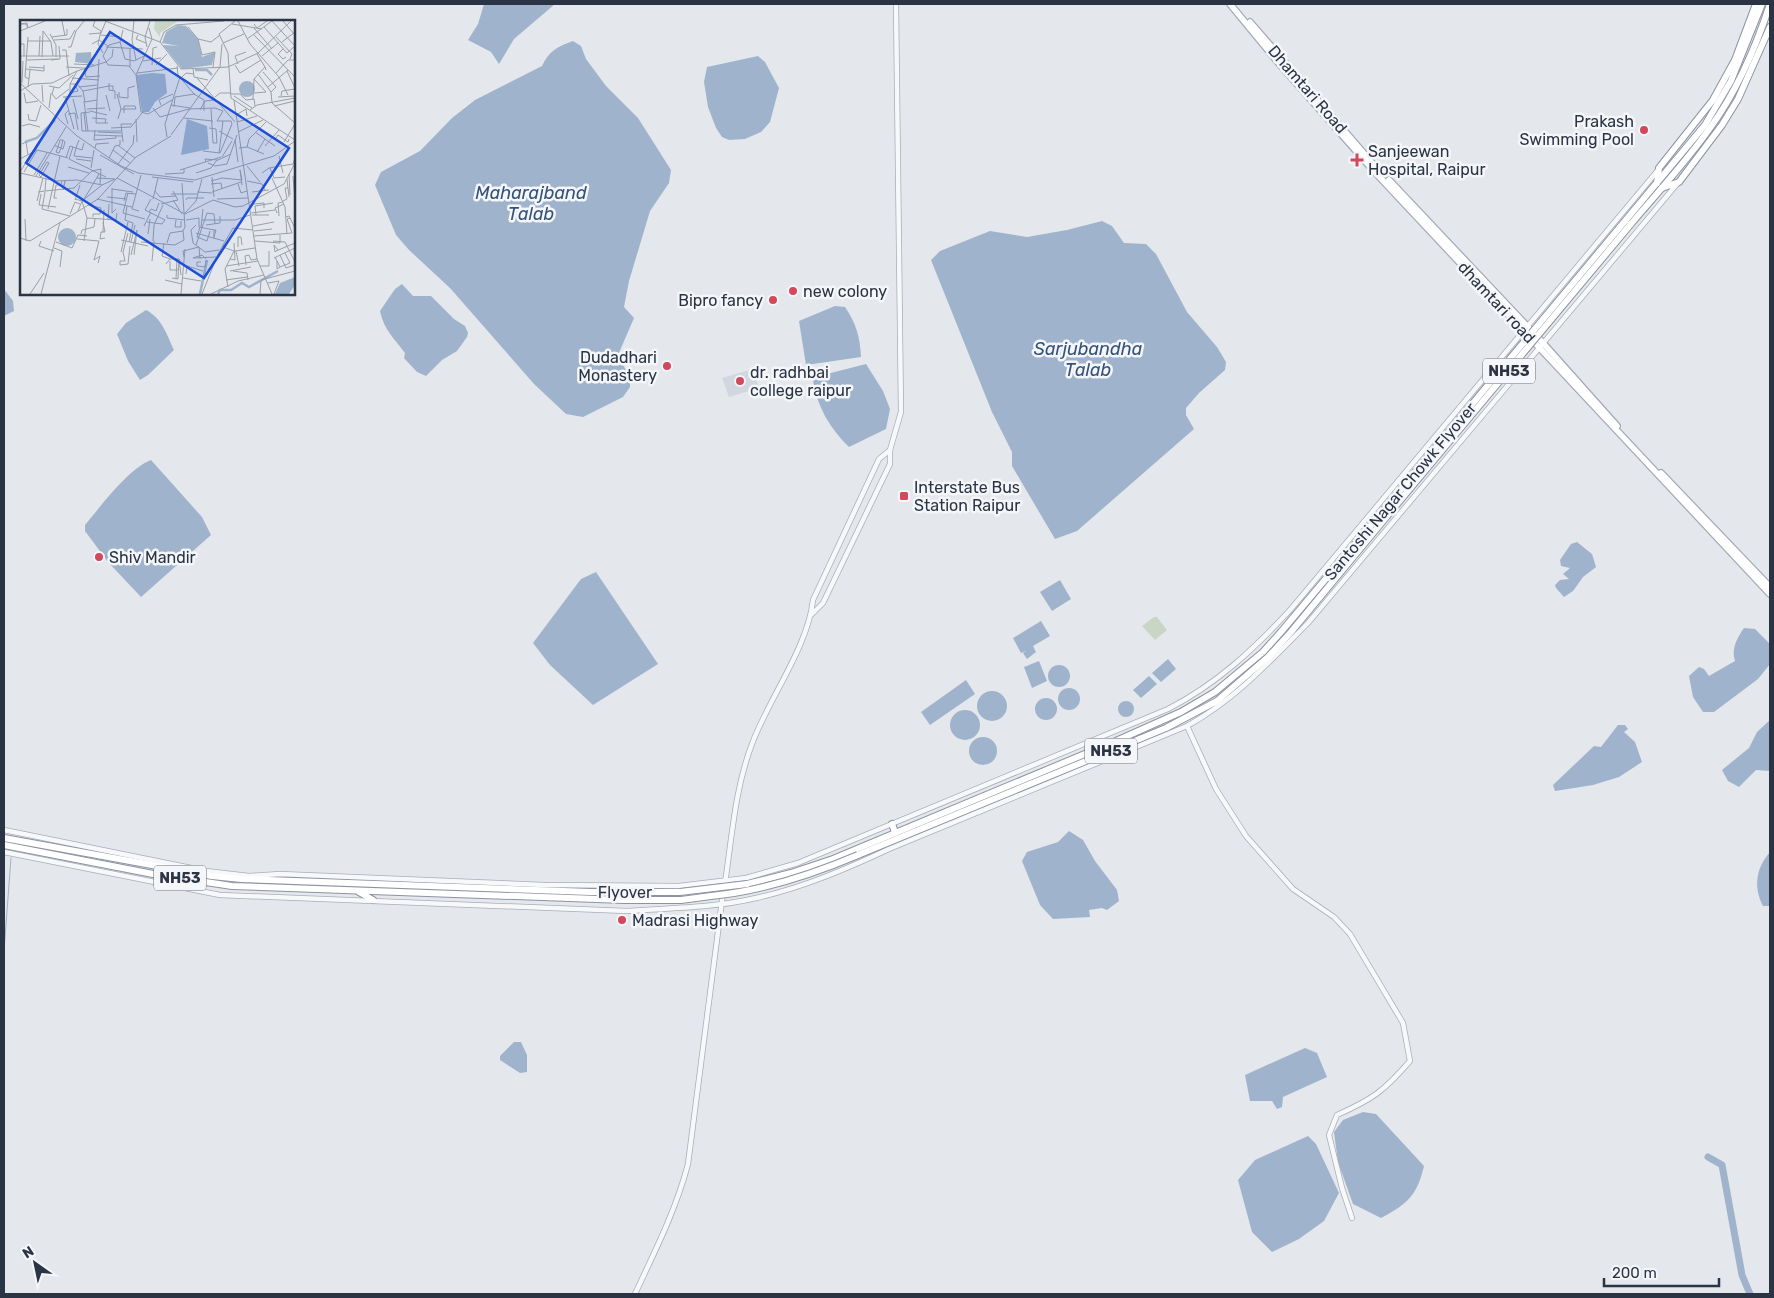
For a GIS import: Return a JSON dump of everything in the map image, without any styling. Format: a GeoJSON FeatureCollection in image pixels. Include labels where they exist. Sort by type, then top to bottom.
{"type":"FeatureCollection","features":[{"type":"Feature","properties":{"kind":"highway"},"geometry":{"type":"LineString","coordinates":[[1756,4],[1735,60],[1713,100],[1659,168],[1659,186],[1679,182],[1722,125],[1738,99],[1770,27]]}},
{"type":"Feature","properties":{"kind":"highway","name":"NH53"},"geometry":{"type":"LineString","coordinates":[[1686,154],[1731,81],[1762,4]]}},
{"type":"Feature","properties":{"kind":"highway","name":"NH53"},"geometry":{"type":"LineString","coordinates":[[1659,186],[1711,127],[1727,100],[1759,35],[1770,4]]}},
{"type":"Feature","properties":{"kind":"highway","name":"Santoshi Nagar Chowk Flyover"},"geometry":{"type":"LineString","coordinates":[[1294,612],[1384,514],[1659,186]]}},
{"type":"Feature","properties":{"kind":"highway","name":"Santoshi Nagar Chowk Flyover"},"geometry":{"type":"LineString","coordinates":[[1310,615],[1384,514]]}},
{"type":"Feature","properties":{"kind":"highway","name":"NH53"},"geometry":{"type":"LineString","coordinates":[[895,832],[1181,712],[1215,692],[1263,652],[1294,612]]}},
{"type":"Feature","properties":{"kind":"highway","name":"NH53"},"geometry":{"type":"LineString","coordinates":[[888,846],[1189,717],[1217,701],[1237,686],[1310,615]]}},
{"type":"Feature","properties":{"kind":"highway"},"geometry":{"type":"LineString","coordinates":[[892,824],[895,832]]}},
{"type":"Feature","properties":{"kind":"highway","name":"Flyover"},"geometry":{"type":"LineString","coordinates":[[358,891],[624,900],[681,900],[760,888],[811,874],[895,832]]}},
{"type":"Feature","properties":{"kind":"highway","name":"NH53"},"geometry":{"type":"LineString","coordinates":[[4,838],[212,876],[346,883]]}},
{"type":"Feature","properties":{"kind":"highway","name":"NH53"},"geometry":{"type":"LineString","coordinates":[[4,845],[210,883],[267,888],[358,891]]}},
{"type":"Feature","properties":{"kind":"highway","name":"Flyover"},"geometry":{"type":"LineString","coordinates":[[346,883],[592,892],[680,892],[747,884],[791,873],[857,852],[888,846]]}},
{"type":"Feature","properties":{"kind":"highway"},"geometry":{"type":"LineString","coordinates":[[346,883],[355,878]]}},
{"type":"Feature","properties":{"kind":"highway"},"geometry":{"type":"LineString","coordinates":[[358,891],[373,900]]}},
{"type":"Feature","properties":{"kind":"main road","name":"dhamtari road"},"geometry":{"type":"LineString","coordinates":[[1230,4],[1277,61],[1368,163],[1526,328]]}},
{"type":"Feature","properties":{"kind":"main road","name":"Dhamtari Road"},"geometry":{"type":"LineString","coordinates":[[1235,4],[1379,170],[1526,328]]}},
{"type":"Feature","properties":{"kind":"main road"},"geometry":{"type":"LineString","coordinates":[[1526,328],[1770,587]]}},
{"type":"Feature","properties":{"kind":"main road","name":"dhamtari road"},"geometry":{"type":"LineString","coordinates":[[1541,345],[1770,594]]}},
{"type":"Feature","properties":{"kind":"street"},"geometry":{"type":"LineString","coordinates":[[635,1294],[668,1224],[688,1164],[721,904],[741,781],[751,745],[812,615],[823,603],[890,464],[890,450],[899,425],[902,401],[896,4]]}},
{"type":"Feature","properties":{"kind":"street"},"geometry":{"type":"LineString","coordinates":[[4,830],[215,872],[250,876],[280,874],[355,878],[647,886],[725,882],[798,863],[1189,699],[1211,685],[1294,612],[1659,168]]}},
{"type":"Feature","properties":{"kind":"street"},"geometry":{"type":"LineString","coordinates":[[4,852],[220,895],[627,911],[721,904],[756,898],[850,868],[888,846],[1188,726],[1216,710],[1241,690],[1310,615],[1679,182]]}},
{"type":"Feature","properties":{"kind":"street"},"geometry":{"type":"LineString","coordinates":[[812,615],[813,600],[879,459],[890,450]]}},
{"type":"Feature","properties":{"kind":"street"},"geometry":{"type":"LineString","coordinates":[[879,459],[890,464]]}},
{"type":"Feature","properties":{"kind":"street"},"geometry":{"type":"LineString","coordinates":[[1188,726],[1216,789],[1242,832],[1293,889],[1334,917],[1350,934],[1403,1023],[1410,1061],[1391,1083],[1370,1100],[1336,1115],[1329,1134],[1342,1188],[1352,1218]]}},
{"type":"Feature","properties":{"kind":"shaded area","name":"dr. radhbai college raipur"},"geometry":{"type":"Polygon","coordinates":[[[753,369],[759,388],[729,397],[722,378],[753,369]]]}},
{"type":"Feature","properties":{"kind":"green space"},"geometry":{"type":"Polygon","coordinates":[[[1154,617],[1157,617],[1167,630],[1155,640],[1142,626],[1154,617]]]}},
{"type":"Feature","properties":{"kind":"water"},"geometry":{"type":"Polygon","coordinates":[[[484,4],[555,4],[514,39],[499,64],[491,52],[468,40],[478,24],[484,4]]]}},
{"type":"Feature","properties":{"kind":"water","name":"Maharajband Talab"},"geometry":{"type":"Polygon","coordinates":[[[573,41],[581,46],[586,59],[606,86],[638,118],[671,170],[669,183],[650,211],[629,281],[624,307],[634,318],[618,355],[630,378],[630,387],[623,397],[583,417],[566,414],[534,384],[450,288],[409,250],[396,235],[375,185],[381,172],[420,151],[452,118],[475,100],[542,66],[554,50],[573,41]]]}},
{"type":"Feature","properties":{"kind":"water"},"geometry":{"type":"Polygon","coordinates":[[[758,56],[765,62],[779,88],[770,122],[761,132],[745,139],[729,140],[722,137],[716,128],[708,107],[704,82],[707,67],[758,56]]]}},
{"type":"Feature","properties":{"kind":"water","name":"Sarjubandha Talab"},"geometry":{"type":"Polygon","coordinates":[[[1102,221],[1112,226],[1124,243],[1146,244],[1156,254],[1187,312],[1217,347],[1226,362],[1225,370],[1199,393],[1186,408],[1186,415],[1194,429],[1077,531],[1055,539],[1012,466],[1012,452],[992,412],[931,260],[940,251],[990,231],[1027,237],[1102,221]]]}},
{"type":"Feature","properties":{"kind":"water"},"geometry":{"type":"Polygon","coordinates":[[[402,284],[413,296],[431,296],[454,319],[465,326],[468,333],[457,351],[442,360],[426,376],[417,372],[404,358],[405,353],[387,329],[380,311],[395,289],[402,284]]]}},
{"type":"Feature","properties":{"kind":"water"},"geometry":{"type":"Polygon","coordinates":[[[4,289],[13,301],[14,311],[4,316],[4,289]]]}},
{"type":"Feature","properties":{"kind":"water"},"geometry":{"type":"Polygon","coordinates":[[[835,306],[845,307],[852,319],[860,343],[861,357],[806,365],[799,321],[835,306]]]}},
{"type":"Feature","properties":{"kind":"water"},"geometry":{"type":"Polygon","coordinates":[[[146,310],[152,313],[160,322],[174,350],[148,375],[140,380],[128,361],[117,334],[126,323],[146,310]]]}},
{"type":"Feature","properties":{"kind":"water"},"geometry":{"type":"Polygon","coordinates":[[[866,364],[883,391],[890,409],[886,429],[849,447],[825,417],[813,381],[823,375],[866,364]]]}},
{"type":"Feature","properties":{"kind":"water"},"geometry":{"type":"Polygon","coordinates":[[[151,460],[202,517],[211,535],[141,597],[108,562],[85,531],[85,525],[133,471],[151,460]]]}},
{"type":"Feature","properties":{"kind":"water"},"geometry":{"type":"Polygon","coordinates":[[[1577,542],[1592,554],[1596,567],[1583,577],[1573,591],[1564,597],[1555,585],[1560,580],[1569,579],[1563,574],[1570,568],[1561,566],[1560,560],[1571,544],[1577,542]]]}},
{"type":"Feature","properties":{"kind":"water"},"geometry":{"type":"Polygon","coordinates":[[[596,572],[658,664],[593,705],[550,665],[533,643],[581,579],[596,572]]]}},
{"type":"Feature","properties":{"kind":"water"},"geometry":{"type":"Polygon","coordinates":[[[1060,580],[1071,599],[1052,611],[1040,592],[1060,580]]]}},
{"type":"Feature","properties":{"kind":"water"},"geometry":{"type":"Polygon","coordinates":[[[1041,621],[1050,636],[1033,646],[1036,652],[1027,659],[1023,653],[1026,651],[1021,653],[1013,638],[1041,621]]]}},
{"type":"Feature","properties":{"kind":"water"},"geometry":{"type":"Polygon","coordinates":[[[1744,628],[1755,629],[1770,644],[1770,664],[1758,679],[1714,712],[1703,712],[1693,697],[1689,676],[1699,667],[1704,669],[1709,676],[1735,661],[1735,644],[1744,628]]]}},
{"type":"Feature","properties":{"kind":"water"},"geometry":{"type":"Polygon","coordinates":[[[1168,659],[1176,669],[1161,682],[1152,673],[1168,659]]]}},
{"type":"Feature","properties":{"kind":"water"},"geometry":{"type":"Polygon","coordinates":[[[1039,661],[1047,681],[1032,688],[1024,667],[1039,661]]]}},
{"type":"Feature","properties":{"kind":"water"},"geometry":{"type":"Polygon","coordinates":[[[1059,665],[1069,672],[1070,676],[1063,686],[1059,687],[1049,680],[1048,676],[1055,666],[1059,665]]]}},
{"type":"Feature","properties":{"kind":"water"},"geometry":{"type":"Polygon","coordinates":[[[1149,676],[1157,684],[1141,698],[1133,690],[1149,676]]]}},
{"type":"Feature","properties":{"kind":"water"},"geometry":{"type":"Polygon","coordinates":[[[966,680],[975,694],[930,725],[921,712],[966,680]]]}},
{"type":"Feature","properties":{"kind":"water"},"geometry":{"type":"Polygon","coordinates":[[[1069,688],[1079,695],[1080,699],[1073,709],[1069,710],[1059,703],[1058,699],[1065,689],[1069,688]]]}},
{"type":"Feature","properties":{"kind":"water"},"geometry":{"type":"Polygon","coordinates":[[[992,691],[1003,695],[1007,706],[1003,717],[992,721],[981,717],[977,706],[981,695],[992,691]]]}},
{"type":"Feature","properties":{"kind":"water"},"geometry":{"type":"Polygon","coordinates":[[[1046,698],[1054,701],[1057,709],[1054,717],[1046,720],[1038,717],[1035,709],[1038,701],[1046,698]]]}},
{"type":"Feature","properties":{"kind":"water"},"geometry":{"type":"Polygon","coordinates":[[[1126,701],[1134,709],[1126,717],[1118,709],[1126,701]]]}},
{"type":"Feature","properties":{"kind":"water"},"geometry":{"type":"Polygon","coordinates":[[[965,710],[976,714],[980,725],[976,736],[965,740],[954,736],[950,725],[954,714],[965,710]]]}},
{"type":"Feature","properties":{"kind":"water"},"geometry":{"type":"Polygon","coordinates":[[[1770,720],[1770,771],[1756,770],[1739,787],[1728,781],[1722,770],[1749,748],[1757,732],[1770,720]]]}},
{"type":"Feature","properties":{"kind":"water"},"geometry":{"type":"Polygon","coordinates":[[[1618,725],[1625,725],[1628,729],[1624,732],[1635,742],[1642,762],[1619,777],[1593,785],[1555,791],[1553,785],[1594,746],[1601,747],[1618,725]]]}},
{"type":"Feature","properties":{"kind":"water"},"geometry":{"type":"Polygon","coordinates":[[[983,737],[993,741],[997,751],[993,761],[983,765],[973,761],[969,751],[973,741],[983,737]]]}},
{"type":"Feature","properties":{"kind":"water"},"geometry":{"type":"Polygon","coordinates":[[[1069,831],[1083,840],[1095,861],[1117,890],[1119,901],[1107,910],[1102,908],[1089,910],[1090,917],[1053,919],[1040,905],[1022,861],[1027,852],[1058,842],[1069,831]]]}},
{"type":"Feature","properties":{"kind":"water"},"geometry":{"type":"Polygon","coordinates":[[[1770,852],[1770,906],[1763,906],[1757,885],[1759,871],[1770,852]]]}},
{"type":"Feature","properties":{"kind":"water"},"geometry":{"type":"Polygon","coordinates":[[[514,1042],[521,1042],[527,1055],[527,1072],[520,1073],[500,1060],[500,1056],[514,1042]]]}},
{"type":"Feature","properties":{"kind":"water"},"geometry":{"type":"Polygon","coordinates":[[[1305,1048],[1317,1053],[1327,1077],[1283,1097],[1282,1107],[1277,1109],[1272,1101],[1250,1101],[1245,1075],[1305,1048]]]}},
{"type":"Feature","properties":{"kind":"water"},"geometry":{"type":"Polygon","coordinates":[[[1363,1112],[1376,1114],[1424,1166],[1418,1185],[1410,1198],[1381,1218],[1353,1204],[1338,1162],[1334,1132],[1343,1120],[1363,1112]]]}},
{"type":"Feature","properties":{"kind":"water"},"geometry":{"type":"Polygon","coordinates":[[[1308,1136],[1316,1144],[1339,1193],[1324,1221],[1299,1239],[1272,1252],[1252,1232],[1238,1180],[1255,1160],[1308,1136]]]}},
{"type":"Feature","properties":{"kind":"waterway"},"geometry":{"type":"LineString","coordinates":[[4,951],[11,858]]}},
{"type":"Feature","properties":{"kind":"waterway"},"geometry":{"type":"LineString","coordinates":[[1708,1157],[1722,1165],[1742,1275],[1750,1294]]}},
{"type":"Feature","properties":{"kind":"place","name":"Prakash Swimming Pool"},"geometry":{"type":"Point","coordinates":[1644,130]}},
{"type":"Feature","properties":{"kind":"place","name":"Sanjeewan Hospital, Raipur"},"geometry":{"type":"Point","coordinates":[1357,160]}},
{"type":"Feature","properties":{"kind":"place","name":"new colony"},"geometry":{"type":"Point","coordinates":[793,291]}},
{"type":"Feature","properties":{"kind":"place","name":"Bipro fancy"},"geometry":{"type":"Point","coordinates":[773,300]}},
{"type":"Feature","properties":{"kind":"place","name":"Dudadhari Monastery"},"geometry":{"type":"Point","coordinates":[667,366]}},
{"type":"Feature","properties":{"kind":"place","name":"dr. radhbai college raipur"},"geometry":{"type":"Point","coordinates":[740,381]}},
{"type":"Feature","properties":{"kind":"place","name":"Interstate Bus Station Raipur"},"geometry":{"type":"Point","coordinates":[904,496]}},
{"type":"Feature","properties":{"kind":"place","name":"Shiv Mandir"},"geometry":{"type":"Point","coordinates":[99,557]}},
{"type":"Feature","properties":{"kind":"place","name":"Madrasi Highway"},"geometry":{"type":"Point","coordinates":[622,920]}}]}
